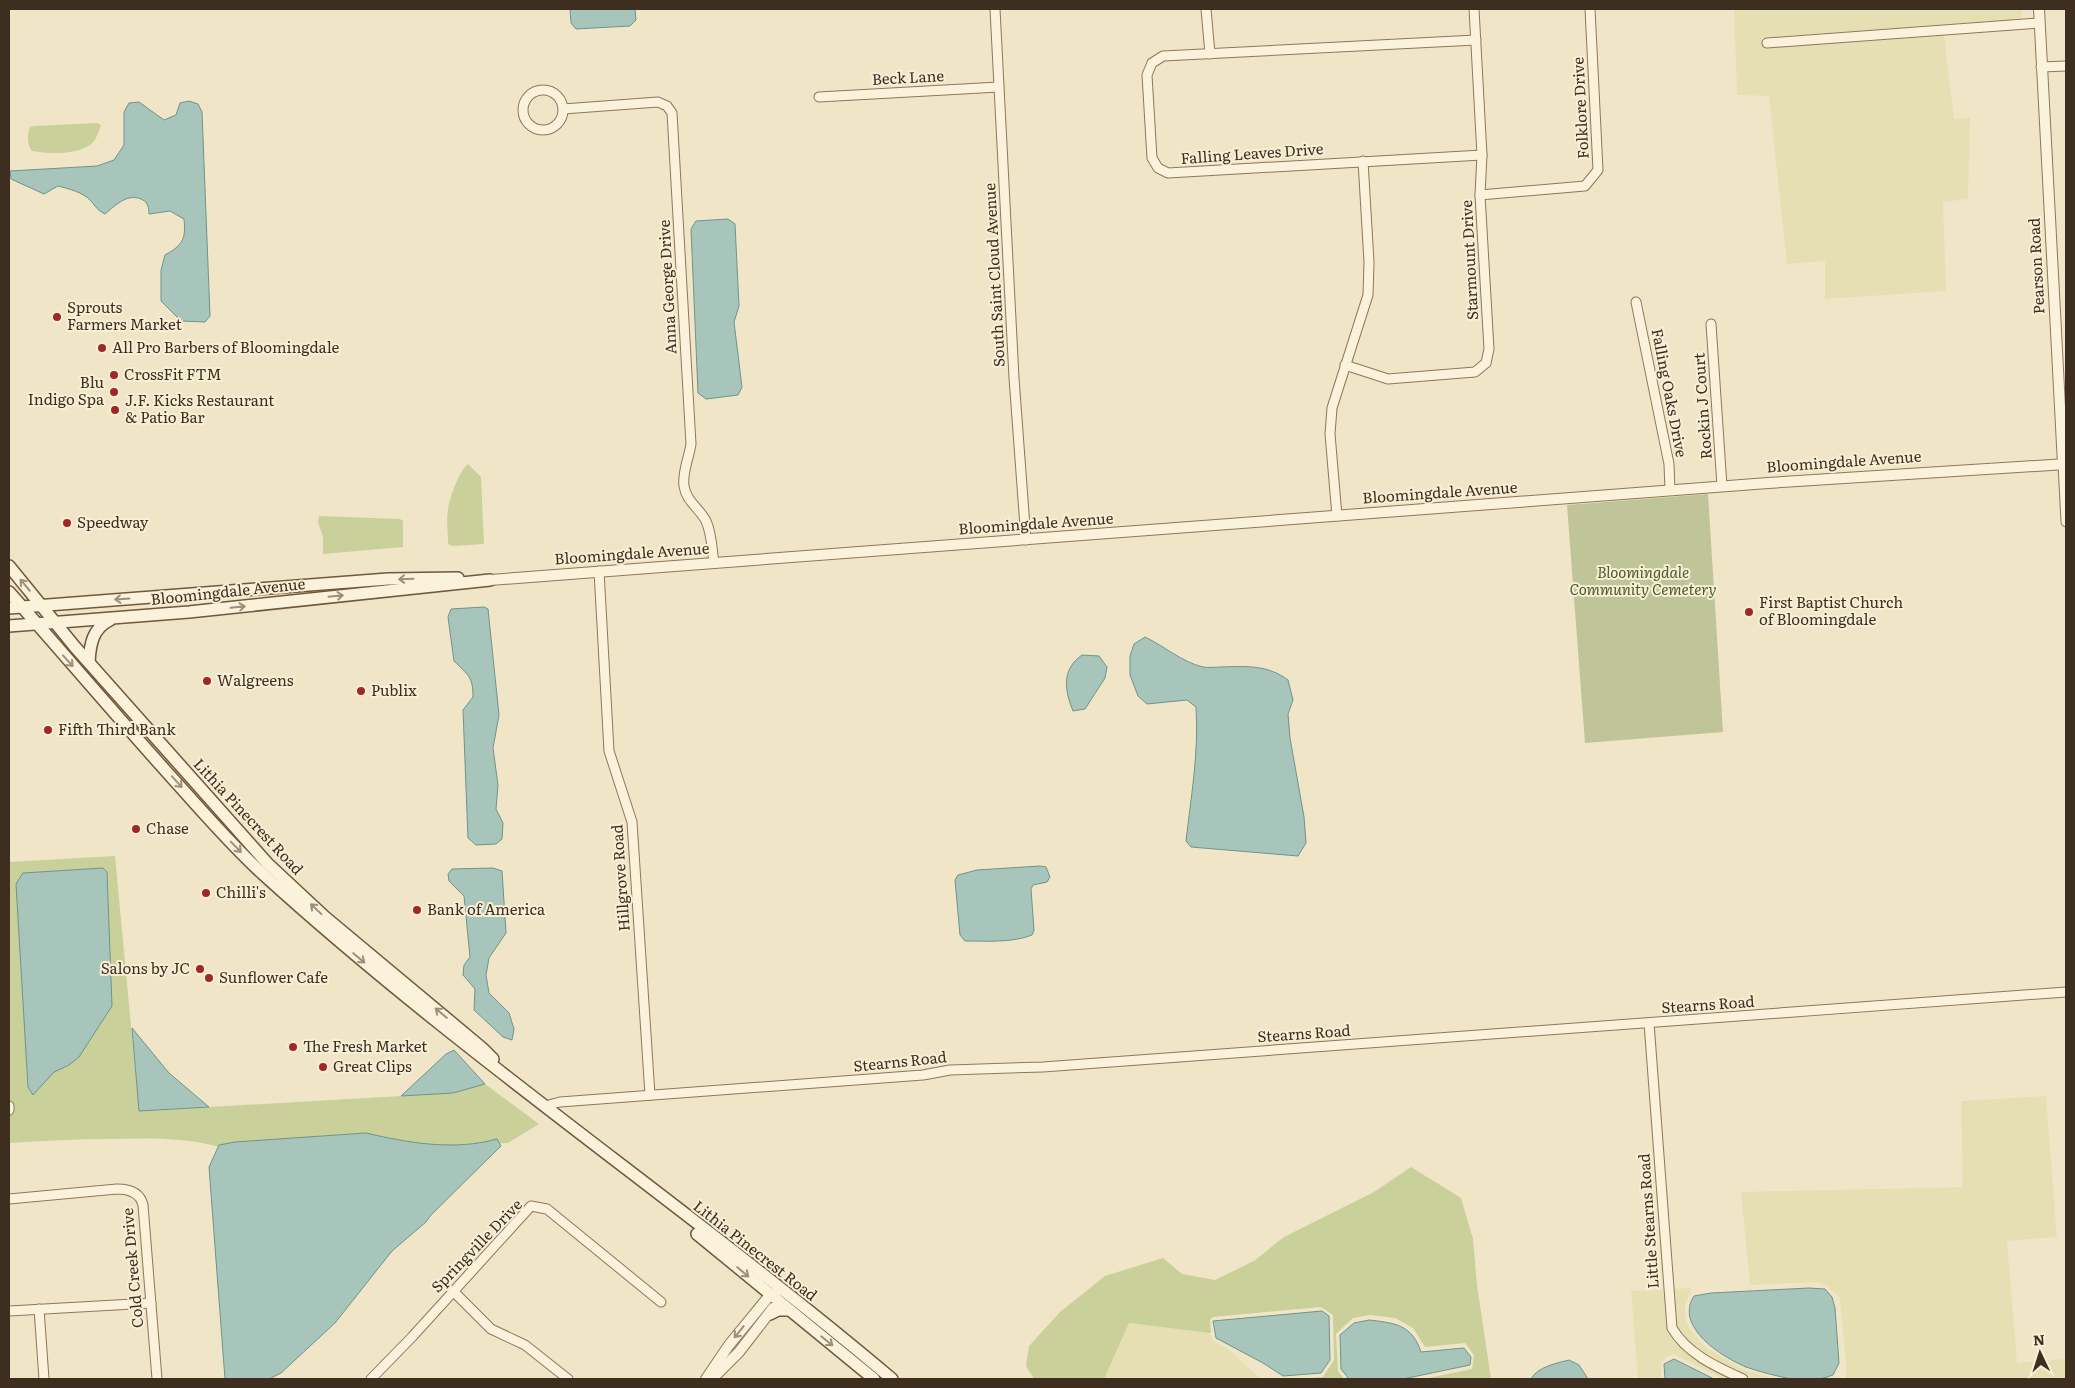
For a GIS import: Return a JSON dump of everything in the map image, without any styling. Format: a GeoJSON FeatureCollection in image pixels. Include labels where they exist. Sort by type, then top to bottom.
{"type":"FeatureCollection","features":[{"type":"Feature","properties":{"kind":"main road","name":"Lithia Pinecrest Road"},"geometry":{"type":"LineString","coordinates":[[9,566],[89,662],[267,863],[325,916],[482,1048],[515,1082]]}},
{"type":"Feature","properties":{"kind":"main road"},"geometry":{"type":"LineString","coordinates":[[9,608],[388,579],[450,577],[490,580]]}},
{"type":"Feature","properties":{"kind":"main road","name":"Bloomingdale Avenue"},"geometry":{"type":"LineString","coordinates":[[9,626],[113,618],[490,580]]}},
{"type":"Feature","properties":{"kind":"main road","name":"Lithia Pinecrest Road"},"geometry":{"type":"LineString","coordinates":[[9,592],[208,818],[254,866],[373,970],[451,1034],[515,1082],[597,1148],[774,1298],[874,1379]]}},
{"type":"Feature","properties":{"kind":"main road"},"geometry":{"type":"LineString","coordinates":[[89,662],[91,644],[96,631],[105,622],[113,618]]}},
{"type":"Feature","properties":{"kind":"main road","name":"Lithia Pinecrest Road"},"geometry":{"type":"LineString","coordinates":[[597,1148],[782,1290],[892,1379]]}},
{"type":"Feature","properties":{"kind":"main road"},"geometry":{"type":"LineString","coordinates":[[770,1314],[778,1310],[789,1310]]}},
{"type":"Feature","properties":{"kind":"street","name":"South Saint Cloud Avenue"},"geometry":{"type":"LineString","coordinates":[[995,9],[1014,378],[1026,540]]}},
{"type":"Feature","properties":{"kind":"street"},"geometry":{"type":"LineString","coordinates":[[1206,9],[1210,54]]}},
{"type":"Feature","properties":{"kind":"street","name":"Starmount Drive"},"geometry":{"type":"LineString","coordinates":[[1345,365],[1388,379],[1475,372],[1486,363],[1489,349],[1480,195],[1482,155],[1474,9]]}},
{"type":"Feature","properties":{"kind":"street","name":"Folklore Drive"},"geometry":{"type":"LineString","coordinates":[[1480,195],[1585,186],[1598,170],[1590,9]]}},
{"type":"Feature","properties":{"kind":"street","name":"Pearson Road"},"geometry":{"type":"LineString","coordinates":[[2038,9],[2065,464],[2066,522]]}},
{"type":"Feature","properties":{"kind":"street"},"geometry":{"type":"LineString","coordinates":[[1767,43],[2039,23]]}},
{"type":"Feature","properties":{"kind":"street","name":"Falling Leaves Drive"},"geometry":{"type":"LineString","coordinates":[[1476,40],[1163,56],[1152,63],[1147,74],[1152,158],[1158,168],[1168,173],[1482,155]]}},
{"type":"Feature","properties":{"kind":"street"},"geometry":{"type":"LineString","coordinates":[[2041,67],[2066,66]]}},
{"type":"Feature","properties":{"kind":"street","name":"Beck Lane"},"geometry":{"type":"LineString","coordinates":[[819,98],[999,87]]}},
{"type":"Feature","properties":{"kind":"street"},"geometry":{"type":"LineString","coordinates":[[538,91],[553,93],[560,99],[563,109],[559,123],[546,130],[532,126],[524,114],[527,100],[538,91]]}},
{"type":"Feature","properties":{"kind":"street","name":"Anna George Drive"},"geometry":{"type":"LineString","coordinates":[[563,109],[658,102],[667,106],[672,113],[691,444],[684,475],[684,486],[688,498],[707,522],[714,563]]}},
{"type":"Feature","properties":{"kind":"street"},"geometry":{"type":"LineString","coordinates":[[1337,516],[1330,434],[1332,408],[1368,295],[1369,262],[1363,161]]}},
{"type":"Feature","properties":{"kind":"street","name":"Falling Oaks Drive"},"geometry":{"type":"LineString","coordinates":[[1636,302],[1669,464],[1670,490]]}},
{"type":"Feature","properties":{"kind":"street","name":"Rockin J Court"},"geometry":{"type":"LineString","coordinates":[[1711,324],[1722,486]]}},
{"type":"Feature","properties":{"kind":"street","name":"Bloomingdale Avenue"},"geometry":{"type":"LineString","coordinates":[[490,580],[1722,486],[2065,464]]}},
{"type":"Feature","properties":{"kind":"street","name":"Hillgrove Road"},"geometry":{"type":"LineString","coordinates":[[599,571],[609,751],[632,822],[650,1095]]}},
{"type":"Feature","properties":{"kind":"street","name":"Stearns Road"},"geometry":{"type":"LineString","coordinates":[[545,1106],[560,1102],[923,1076],[950,1070],[1043,1067],[2066,992]]}},
{"type":"Feature","properties":{"kind":"street","name":"Little Stearns Road"},"geometry":{"type":"LineString","coordinates":[[1649,1023],[1670,1322],[1676,1335],[1698,1355],[1743,1379]]}},
{"type":"Feature","properties":{"kind":"street","name":"Cold Creek Drive"},"geometry":{"type":"LineString","coordinates":[[9,1199],[117,1189],[126,1189],[136,1194],[143,1205],[157,1379]]}},
{"type":"Feature","properties":{"kind":"street","name":"Springville Drive"},"geometry":{"type":"LineString","coordinates":[[371,1379],[412,1337],[531,1206],[547,1208],[661,1302]]}},
{"type":"Feature","properties":{"kind":"street"},"geometry":{"type":"LineString","coordinates":[[706,1379],[729,1344],[782,1290]]}},
{"type":"Feature","properties":{"kind":"street"},"geometry":{"type":"LineString","coordinates":[[453,1291],[491,1329],[525,1345],[568,1379]]}},
{"type":"Feature","properties":{"kind":"street"},"geometry":{"type":"LineString","coordinates":[[712,1379],[741,1350],[770,1314],[774,1298]]}},
{"type":"Feature","properties":{"kind":"street"},"geometry":{"type":"LineString","coordinates":[[9,1310],[151,1303]]}},
{"type":"Feature","properties":{"kind":"street"},"geometry":{"type":"LineString","coordinates":[[39,1308],[44,1379]]}},
{"type":"Feature","properties":{"kind":"shaded area"},"geometry":{"type":"Polygon","coordinates":[[[1734,9],[2022,9],[2021,19],[1762,38],[1763,48],[1944,35],[1954,119],[1970,118],[1968,199],[1943,202],[1946,291],[1825,299],[1825,261],[1787,264],[1769,96],[1737,95],[1734,9]]]}},
{"type":"Feature","properties":{"kind":"shaded area"},"geometry":{"type":"Polygon","coordinates":[[[2046,1096],[2057,1237],[2007,1241],[2017,1363],[2066,1359],[2066,1379],[1843,1379],[1846,1377],[1846,1365],[1840,1298],[1826,1285],[1816,1282],[1750,1285],[1741,1192],[1963,1187],[1961,1101],[2046,1096]]]}},
{"type":"Feature","properties":{"kind":"shaded area"},"geometry":{"type":"Polygon","coordinates":[[[1691,1288],[1690,1295],[1685,1303],[1685,1317],[1690,1329],[1705,1347],[1744,1370],[1776,1379],[1754,1379],[1727,1366],[1700,1351],[1679,1332],[1676,1326],[1672,1289],[1691,1288]]]}},
{"type":"Feature","properties":{"kind":"shaded area"},"geometry":{"type":"Polygon","coordinates":[[[1663,1290],[1666,1324],[1672,1338],[1695,1359],[1732,1379],[1723,1379],[1673,1354],[1661,1362],[1661,1379],[1638,1379],[1631,1291],[1663,1290]]]}},
{"type":"Feature","properties":{"kind":"shaded area"},"geometry":{"type":"Polygon","coordinates":[[[1129,1323],[1210,1333],[1213,1341],[1228,1349],[1261,1379],[1104,1379],[1129,1323]]]}},
{"type":"Feature","properties":{"kind":"green space"},"geometry":{"type":"Polygon","coordinates":[[[97,123],[101,125],[94,141],[77,151],[54,153],[32,151],[28,143],[30,127],[97,123]]]}},
{"type":"Feature","properties":{"kind":"green space"},"geometry":{"type":"Polygon","coordinates":[[[468,464],[481,477],[484,544],[453,546],[448,544],[447,518],[449,505],[458,478],[468,464]]]}},
{"type":"Feature","properties":{"kind":"green space","name":"Bloomingdale Community Cemetery"},"geometry":{"type":"Polygon","coordinates":[[[1708,494],[1723,732],[1585,743],[1567,505],[1708,494]]]}},
{"type":"Feature","properties":{"kind":"green space"},"geometry":{"type":"Polygon","coordinates":[[[319,516],[400,519],[403,521],[403,547],[323,554],[323,537],[318,522],[319,516]]]}},
{"type":"Feature","properties":{"kind":"green space"},"geometry":{"type":"Polygon","coordinates":[[[115,856],[139,1111],[453,1093],[485,1084],[539,1124],[508,1143],[430,1146],[220,1147],[193,1141],[151,1138],[9,1143],[9,862],[115,856]]]}},
{"type":"Feature","properties":{"kind":"green space"},"geometry":{"type":"Polygon","coordinates":[[[1411,1167],[1461,1198],[1473,1239],[1477,1285],[1491,1379],[1423,1379],[1472,1369],[1474,1355],[1465,1343],[1425,1347],[1413,1328],[1395,1318],[1370,1315],[1353,1318],[1336,1334],[1338,1371],[1344,1379],[1300,1379],[1323,1377],[1334,1360],[1333,1315],[1321,1307],[1213,1317],[1210,1320],[1210,1333],[1129,1323],[1104,1379],[1034,1379],[1026,1366],[1029,1346],[1060,1312],[1105,1276],[1163,1258],[1182,1274],[1215,1280],[1254,1261],[1284,1237],[1374,1192],[1411,1167]]]}},
{"type":"Feature","properties":{"kind":"water"},"geometry":{"type":"Polygon","coordinates":[[[570,9],[635,9],[636,20],[630,26],[576,29],[571,23],[570,9]]]}},
{"type":"Feature","properties":{"kind":"water"},"geometry":{"type":"Polygon","coordinates":[[[189,101],[198,104],[202,112],[210,316],[205,322],[181,321],[161,301],[161,270],[165,255],[176,248],[182,241],[184,237],[184,219],[170,211],[149,214],[145,201],[138,198],[122,201],[105,214],[80,193],[58,186],[44,194],[11,179],[10,171],[97,166],[114,160],[124,145],[124,112],[129,103],[139,102],[164,120],[176,115],[180,103],[189,101]]]}},
{"type":"Feature","properties":{"kind":"water"},"geometry":{"type":"Polygon","coordinates":[[[728,219],[735,224],[739,306],[734,322],[742,387],[738,395],[706,399],[698,393],[691,229],[696,221],[728,219]]]}},
{"type":"Feature","properties":{"kind":"water"},"geometry":{"type":"Polygon","coordinates":[[[484,607],[488,609],[499,715],[493,748],[498,785],[496,809],[503,823],[502,839],[496,844],[476,845],[468,838],[463,710],[473,697],[473,690],[469,676],[454,661],[448,617],[451,609],[484,607]]]}},
{"type":"Feature","properties":{"kind":"water"},"geometry":{"type":"Polygon","coordinates":[[[1145,637],[1195,665],[1203,667],[1240,666],[1265,669],[1288,680],[1293,700],[1288,714],[1290,738],[1304,817],[1306,843],[1298,856],[1191,847],[1186,841],[1195,758],[1196,707],[1187,700],[1147,704],[1138,696],[1130,675],[1130,656],[1134,644],[1145,637]]]}},
{"type":"Feature","properties":{"kind":"water"},"geometry":{"type":"Polygon","coordinates":[[[1082,655],[1099,656],[1107,667],[1105,678],[1085,709],[1073,711],[1068,695],[1068,673],[1082,655]]]}},
{"type":"Feature","properties":{"kind":"water"},"geometry":{"type":"Polygon","coordinates":[[[1046,867],[1050,877],[1047,882],[1033,885],[1031,889],[1034,930],[1032,935],[1008,940],[965,941],[960,935],[955,880],[958,875],[977,870],[1046,867]]]}},
{"type":"Feature","properties":{"kind":"water"},"geometry":{"type":"Polygon","coordinates":[[[103,868],[107,872],[112,1006],[79,1057],[69,1065],[54,1072],[33,1095],[28,1087],[16,884],[23,873],[103,868]]]}},
{"type":"Feature","properties":{"kind":"water"},"geometry":{"type":"Polygon","coordinates":[[[493,868],[502,871],[506,933],[489,958],[486,975],[489,993],[509,1013],[514,1029],[512,1040],[503,1037],[474,1010],[475,989],[463,975],[464,965],[470,957],[464,896],[449,881],[448,874],[452,869],[493,868]]]}},
{"type":"Feature","properties":{"kind":"water"},"geometry":{"type":"Polygon","coordinates":[[[132,1028],[169,1073],[209,1107],[139,1111],[132,1028]]]}},
{"type":"Feature","properties":{"kind":"water"},"geometry":{"type":"Polygon","coordinates":[[[454,1050],[485,1084],[453,1093],[401,1096],[446,1054],[454,1050]]]}},
{"type":"Feature","properties":{"kind":"water"},"geometry":{"type":"Polygon","coordinates":[[[366,1133],[399,1140],[448,1145],[481,1143],[497,1139],[501,1146],[426,1222],[392,1251],[335,1323],[281,1373],[269,1379],[225,1379],[209,1167],[219,1145],[235,1142],[366,1133]]]}},
{"type":"Feature","properties":{"kind":"water"},"geometry":{"type":"Polygon","coordinates":[[[1809,1288],[1825,1289],[1832,1297],[1835,1308],[1839,1363],[1833,1375],[1823,1378],[1791,1379],[1746,1367],[1714,1348],[1695,1329],[1690,1319],[1690,1308],[1694,1296],[1711,1293],[1809,1288]]]}},
{"type":"Feature","properties":{"kind":"water"},"geometry":{"type":"Polygon","coordinates":[[[1322,1311],[1329,1316],[1330,1360],[1321,1373],[1283,1376],[1216,1338],[1213,1321],[1322,1311]]]}},
{"type":"Feature","properties":{"kind":"water"},"geometry":{"type":"Polygon","coordinates":[[[1369,1320],[1387,1322],[1402,1327],[1413,1336],[1421,1352],[1464,1348],[1471,1357],[1470,1365],[1403,1379],[1349,1379],[1341,1369],[1340,1335],[1354,1323],[1369,1320]]]}},
{"type":"Feature","properties":{"kind":"water"},"geometry":{"type":"Polygon","coordinates":[[[1674,1359],[1714,1379],[1665,1379],[1664,1364],[1674,1359]]]}},
{"type":"Feature","properties":{"kind":"water"},"geometry":{"type":"Polygon","coordinates":[[[1569,1360],[1579,1365],[1588,1379],[1531,1379],[1542,1369],[1569,1360]]]}},
{"type":"Feature","properties":{"kind":"place","name":"Sprouts Farmers Market"},"geometry":{"type":"Point","coordinates":[57,317]}},
{"type":"Feature","properties":{"kind":"place","name":"All Pro Barbers of Bloomingdale"},"geometry":{"type":"Point","coordinates":[102,348]}},
{"type":"Feature","properties":{"kind":"place","name":"CrossFit FTM"},"geometry":{"type":"Point","coordinates":[114,375]}},
{"type":"Feature","properties":{"kind":"place","name":"Blu Indigo Spa"},"geometry":{"type":"Point","coordinates":[114,392]}},
{"type":"Feature","properties":{"kind":"place","name":"J.F. Kicks Restaurant & Patio Bar"},"geometry":{"type":"Point","coordinates":[115,410]}},
{"type":"Feature","properties":{"kind":"place","name":"Speedway"},"geometry":{"type":"Point","coordinates":[67,523]}},
{"type":"Feature","properties":{"kind":"place","name":"First Baptist Church of Bloomingdale"},"geometry":{"type":"Point","coordinates":[1749,612]}},
{"type":"Feature","properties":{"kind":"place","name":"Walgreens"},"geometry":{"type":"Point","coordinates":[207,681]}},
{"type":"Feature","properties":{"kind":"place","name":"Publix"},"geometry":{"type":"Point","coordinates":[361,691]}},
{"type":"Feature","properties":{"kind":"place","name":"Fifth Third Bank"},"geometry":{"type":"Point","coordinates":[48,730]}},
{"type":"Feature","properties":{"kind":"place","name":"Chase"},"geometry":{"type":"Point","coordinates":[136,829]}},
{"type":"Feature","properties":{"kind":"place","name":"Chilli's"},"geometry":{"type":"Point","coordinates":[206,893]}},
{"type":"Feature","properties":{"kind":"place","name":"Bank of America"},"geometry":{"type":"Point","coordinates":[417,910]}},
{"type":"Feature","properties":{"kind":"place","name":"Salons by JC"},"geometry":{"type":"Point","coordinates":[200,969]}},
{"type":"Feature","properties":{"kind":"place","name":"Sunflower Cafe"},"geometry":{"type":"Point","coordinates":[209,978]}},
{"type":"Feature","properties":{"kind":"place","name":"The Fresh Market"},"geometry":{"type":"Point","coordinates":[293,1047]}},
{"type":"Feature","properties":{"kind":"place","name":"Great Clips"},"geometry":{"type":"Point","coordinates":[323,1067]}}]}
